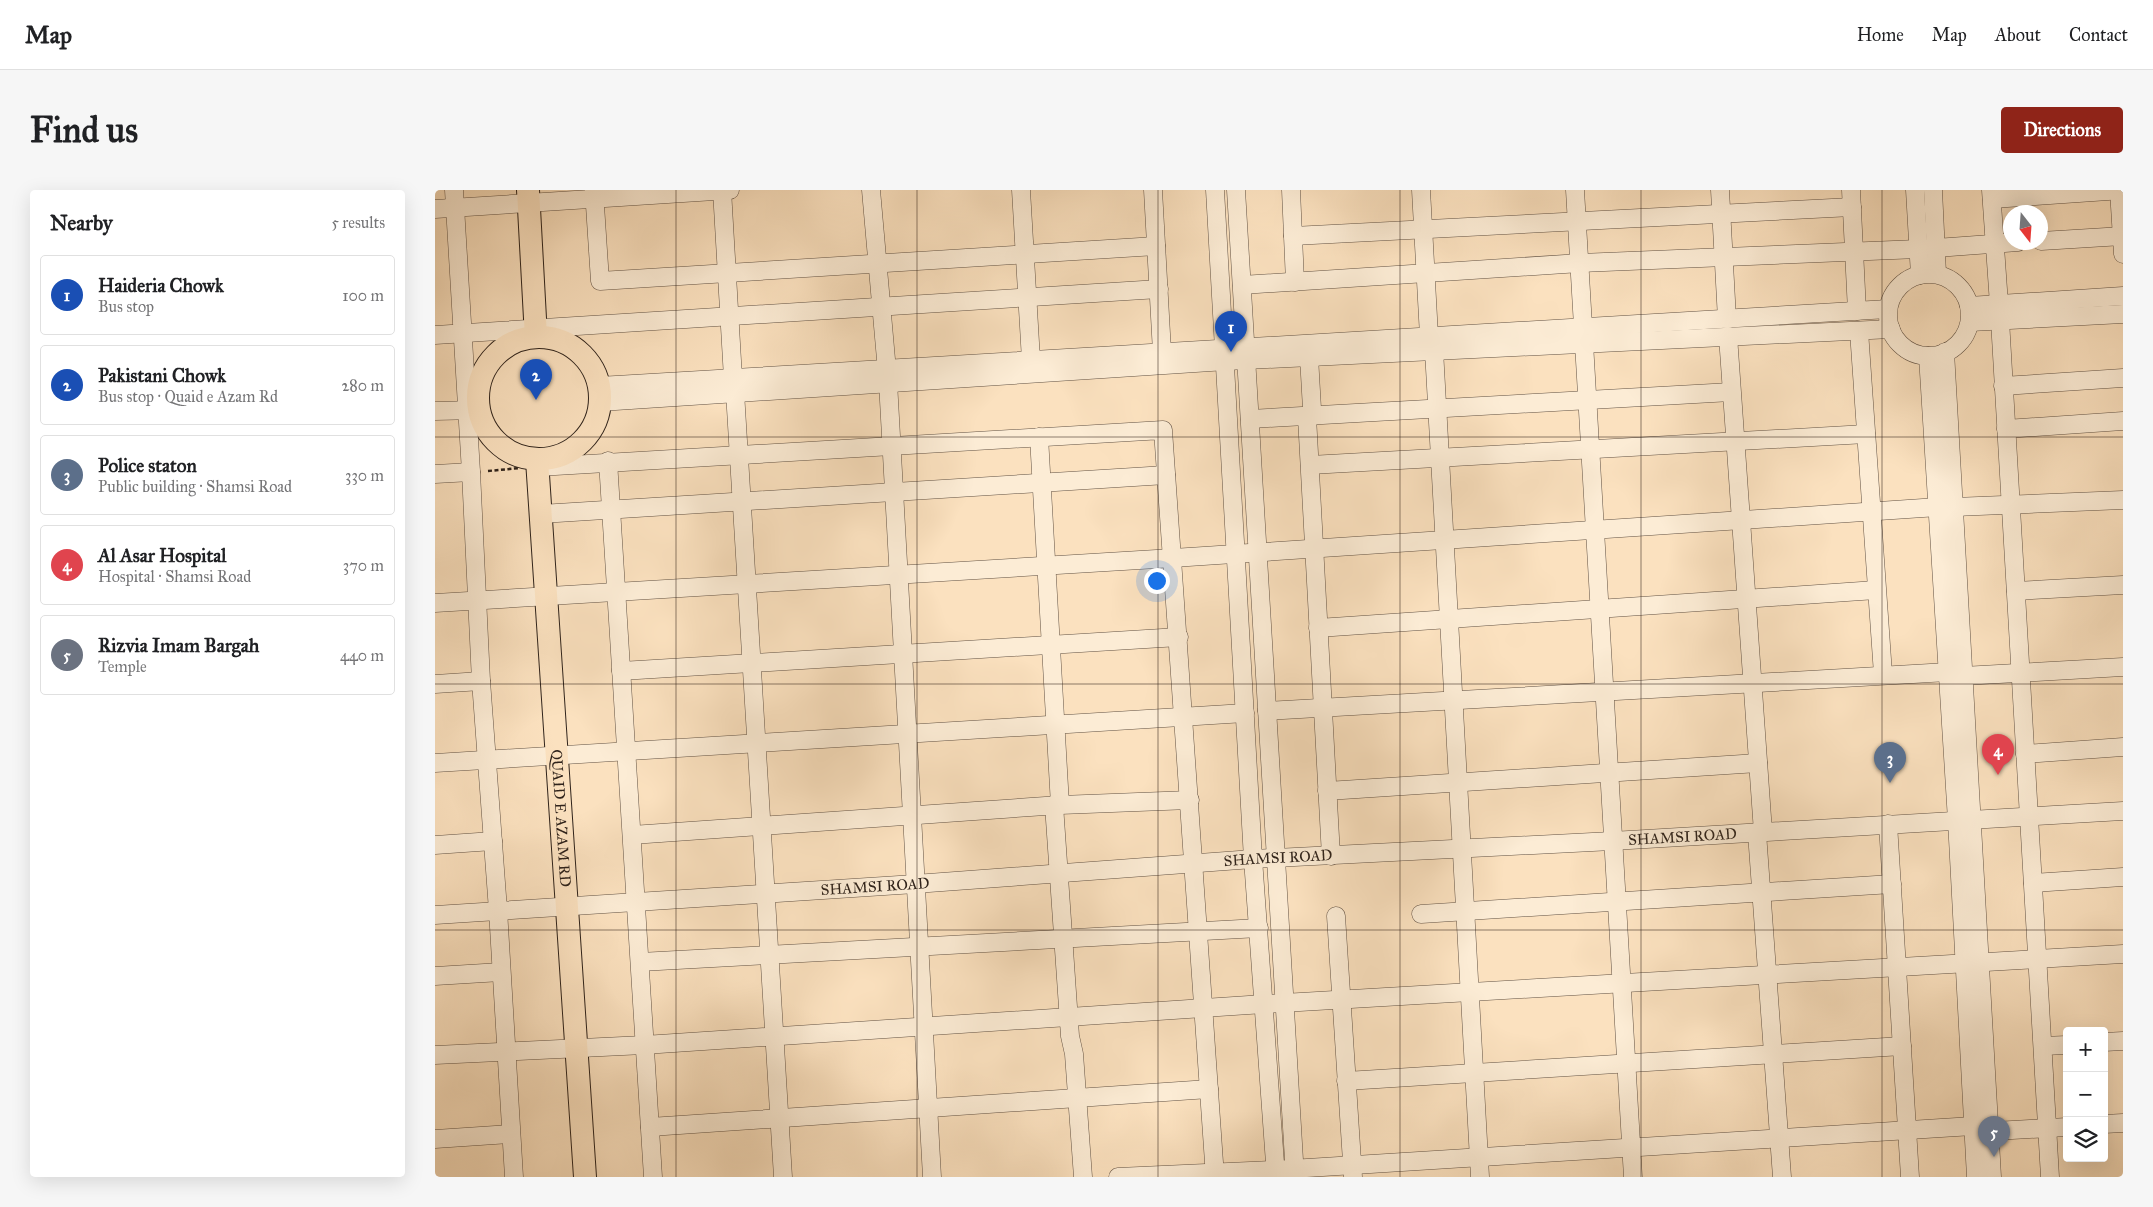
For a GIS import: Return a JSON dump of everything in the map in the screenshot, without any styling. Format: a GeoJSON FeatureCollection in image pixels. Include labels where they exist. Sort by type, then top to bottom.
{"type":"FeatureCollection","features":[{"type":"Feature","properties":{"kind":"main road"},"geometry":{"type":"LineString","coordinates":[[529,197],[536,332]]}},
{"type":"Feature","properties":{"kind":"main road"},"geometry":{"type":"LineString","coordinates":[[536,332],[572,346],[587,359],[597,376],[599,394],[598,416],[589,434],[575,448],[537,464],[517,456],[499,445],[472,410],[484,370],[496,353],[513,342],[536,332]]}},
{"type":"Feature","properties":{"kind":"main road","name":"QUAID E AZAM RD"},"geometry":{"type":"LineString","coordinates":[[537,464],[569,905],[585,1177]]}},
{"type":"Feature","properties":{"kind":"street"},"geometry":{"type":"LineString","coordinates":[[722,190],[783,1177]]}},
{"type":"Feature","properties":{"kind":"street"},"geometry":{"type":"LineString","coordinates":[[435,208],[455,199],[730,190]]}},
{"type":"Feature","properties":{"kind":"street"},"geometry":{"type":"LineString","coordinates":[[871,190],[887,375],[932,1177]]}},
{"type":"Feature","properties":{"kind":"street"},"geometry":{"type":"LineString","coordinates":[[1021,190],[1031,360]]}},
{"type":"Feature","properties":{"kind":"street"},"geometry":{"type":"LineString","coordinates":[[1153,190],[1163,352]]}},
{"type":"Feature","properties":{"kind":"street"},"geometry":{"type":"LineString","coordinates":[[1215,190],[1226,355],[1253,859],[1275,1173]]}},
{"type":"Feature","properties":{"kind":"street"},"geometry":{"type":"LineString","coordinates":[[1236,190],[1295,1173]]}},
{"type":"Feature","properties":{"kind":"street"},"geometry":{"type":"LineString","coordinates":[[1291,190],[1295,282]]}},
{"type":"Feature","properties":{"kind":"street"},"geometry":{"type":"LineString","coordinates":[[1421,190],[1425,273],[1440,458],[1480,1177]]}},
{"type":"Feature","properties":{"kind":"street"},"geometry":{"type":"LineString","coordinates":[[1575,190],[1633,1177]]}},
{"type":"Feature","properties":{"kind":"street"},"geometry":{"type":"LineString","coordinates":[[1720,190],[1731,392],[1758,763],[1761,892],[1782,1177]]}},
{"type":"Feature","properties":{"kind":"street"},"geometry":{"type":"LineString","coordinates":[[1915,190],[1927,248],[1929,275]]}},
{"type":"Feature","properties":{"kind":"street"},"geometry":{"type":"LineString","coordinates":[[1927,248],[1933,190]]}},
{"type":"Feature","properties":{"kind":"street"},"geometry":{"type":"LineString","coordinates":[[2048,241],[2123,242],[2119,190]]}},
{"type":"Feature","properties":{"kind":"street"},"geometry":{"type":"LineString","coordinates":[[2050,1177],[1992,194],[2123,190]]}},
{"type":"Feature","properties":{"kind":"street"},"geometry":{"type":"LineString","coordinates":[[594,194],[600,281],[1157,246]]}},
{"type":"Feature","properties":{"kind":"street"},"geometry":{"type":"LineString","coordinates":[[455,199],[462,333],[472,410],[471,472],[481,681],[498,910],[514,1177]]}},
{"type":"Feature","properties":{"kind":"street"},"geometry":{"type":"LineString","coordinates":[[1293,236],[1721,214],[1851,199],[1857,311]]}},
{"type":"Feature","properties":{"kind":"street"},"geometry":{"type":"LineString","coordinates":[[1242,285],[1580,263],[1854,252],[2003,243]]}},
{"type":"Feature","properties":{"kind":"street"},"geometry":{"type":"LineString","coordinates":[[1929,275],[1958,285],[1970,314],[1959,342],[1937,354],[1915,354],[1902,346],[1893,336],[1888,309],[1892,296],[1901,285],[1929,275]]}},
{"type":"Feature","properties":{"kind":"street"},"geometry":{"type":"LineString","coordinates":[[435,335],[536,332],[729,316],[1159,289]]}},
{"type":"Feature","properties":{"kind":"street"},"geometry":{"type":"LineString","coordinates":[[1970,314],[2123,296]]}},
{"type":"Feature","properties":{"kind":"street"},"geometry":{"type":"LineString","coordinates":[[1727,328],[1857,311],[1888,309]]}},
{"type":"Feature","properties":{"kind":"street"},"geometry":{"type":"LineString","coordinates":[[1999,312],[2123,314]]}},
{"type":"Feature","properties":{"kind":"street"},"geometry":{"type":"LineString","coordinates":[[599,394],[1246,353],[1585,335],[1727,328],[1859,331],[1891,329]]}},
{"type":"Feature","properties":{"kind":"street"},"geometry":{"type":"LineString","coordinates":[[1859,331],[1883,674]]}},
{"type":"Feature","properties":{"kind":"street"},"geometry":{"type":"LineString","coordinates":[[1246,353],[1309,357],[1432,343]]}},
{"type":"Feature","properties":{"kind":"street"},"geometry":{"type":"LineString","coordinates":[[887,375],[1031,360],[1163,352],[1226,355]]}},
{"type":"Feature","properties":{"kind":"street"},"geometry":{"type":"LineString","coordinates":[[1937,354],[1972,964],[1979,1130],[1976,1177]]}},
{"type":"Feature","properties":{"kind":"street"},"geometry":{"type":"LineString","coordinates":[[1309,357],[1312,409],[1307,417],[1331,856]]}},
{"type":"Feature","properties":{"kind":"street"},"geometry":{"type":"LineString","coordinates":[[2003,386],[2123,378]]}},
{"type":"Feature","properties":{"kind":"street"},"geometry":{"type":"LineString","coordinates":[[1250,419],[1731,392]]}},
{"type":"Feature","properties":{"kind":"street"},"geometry":{"type":"LineString","coordinates":[[435,411],[472,410]]}},
{"type":"Feature","properties":{"kind":"street"},"geometry":{"type":"LineString","coordinates":[[2006,429],[2123,422]]}},
{"type":"Feature","properties":{"kind":"street"},"geometry":{"type":"LineString","coordinates":[[537,464],[1163,430],[1179,637],[1215,1174]]}},
{"type":"Feature","properties":{"kind":"street"},"geometry":{"type":"LineString","coordinates":[[1310,465],[1866,434]]}},
{"type":"Feature","properties":{"kind":"street"},"geometry":{"type":"LineString","coordinates":[[1039,437],[1055,724],[1059,874],[1083,1177]]}},
{"type":"Feature","properties":{"kind":"street"},"geometry":{"type":"LineString","coordinates":[[609,461],[653,1177]]}},
{"type":"Feature","properties":{"kind":"street"},"geometry":{"type":"LineString","coordinates":[[435,474],[471,472]]}},
{"type":"Feature","properties":{"kind":"street"},"geometry":{"type":"LineString","coordinates":[[541,514],[1166,475]]}},
{"type":"Feature","properties":{"kind":"street"},"geometry":{"type":"LineString","coordinates":[[435,603],[1237,554],[1871,510],[2123,500]]}},
{"type":"Feature","properties":{"kind":"street"},"geometry":{"type":"LineString","coordinates":[[2016,591],[2123,585]]}},
{"type":"Feature","properties":{"kind":"street"},"geometry":{"type":"LineString","coordinates":[[1318,628],[1877,590]]}},
{"type":"Feature","properties":{"kind":"street"},"geometry":{"type":"LineString","coordinates":[[621,671],[1179,637]]}},
{"type":"Feature","properties":{"kind":"street"},"geometry":{"type":"LineString","coordinates":[[1267,711],[1883,674],[2020,673],[2123,666]]}},
{"type":"Feature","properties":{"kind":"street"},"geometry":{"type":"LineString","coordinates":[[435,684],[481,681]]}},
{"type":"Feature","properties":{"kind":"street"},"geometry":{"type":"LineString","coordinates":[[435,763],[1245,713]]}},
{"type":"Feature","properties":{"kind":"street"},"geometry":{"type":"LineString","coordinates":[[2025,754],[2123,747]]}},
{"type":"Feature","properties":{"kind":"street"},"geometry":{"type":"LineString","coordinates":[[1327,791],[1758,763]]}},
{"type":"Feature","properties":{"kind":"street"},"geometry":{"type":"LineString","coordinates":[[632,835],[1057,805],[1190,800]]}},
{"type":"Feature","properties":{"kind":"street","name":"SHAMSI ROAD"},"geometry":{"type":"LineString","coordinates":[[435,915],[1194,865],[1253,859],[1612,841],[2123,811]]}},
{"type":"Feature","properties":{"kind":"street"},"geometry":{"type":"LineString","coordinates":[[1888,824],[1910,1177]]}},
{"type":"Feature","properties":{"kind":"street"},"geometry":{"type":"LineString","coordinates":[[435,845],[493,841]]}},
{"type":"Feature","properties":{"kind":"street"},"geometry":{"type":"LineString","coordinates":[[2033,883],[2123,877]]}},
{"type":"Feature","properties":{"kind":"street"},"geometry":{"type":"LineString","coordinates":[[1421,914],[1892,884]]}},
{"type":"Feature","properties":{"kind":"street"},"geometry":{"type":"LineString","coordinates":[[1335,916],[1352,1171]]}},
{"type":"Feature","properties":{"kind":"street"},"geometry":{"type":"LineString","coordinates":[[640,962],[1259,928]]}},
{"type":"Feature","properties":{"kind":"street"},"geometry":{"type":"LineString","coordinates":[[435,1055],[644,1045],[1341,999],[2123,954]]}},
{"type":"Feature","properties":{"kind":"street"},"geometry":{"type":"LineString","coordinates":[[435,976],[501,972]]}},
{"type":"Feature","properties":{"kind":"street"},"geometry":{"type":"LineString","coordinates":[[2108,1042],[2123,1041]]}},
{"type":"Feature","properties":{"kind":"street"},"geometry":{"type":"LineString","coordinates":[[2043,1046],[2063,1045]]}},
{"type":"Feature","properties":{"kind":"street"},"geometry":{"type":"LineString","coordinates":[[1346,1081],[1901,1046]]}},
{"type":"Feature","properties":{"kind":"street"},"geometry":{"type":"LineString","coordinates":[[650,1127],[1209,1089]]}},
{"type":"Feature","properties":{"kind":"street"},"geometry":{"type":"LineString","coordinates":[[2108,1124],[2123,1123]]}},
{"type":"Feature","properties":{"kind":"street"},"geometry":{"type":"LineString","coordinates":[[1119,1177],[1352,1171],[1479,1156],[1631,1146],[1907,1130],[2063,1127]]}},
{"type":"Feature","properties":{"kind":"street"},"geometry":{"type":"LineString","coordinates":[[1979,1130],[1992,1177]]}},
{"type":"Feature","properties":{"kind":"street"},"geometry":{"type":"LineString","coordinates":[[435,1139],[511,1134]]}},
{"type":"Feature","properties":{"kind":"path"},"geometry":{"type":"LineString","coordinates":[[471,472],[537,464]]}},
{"type":"Feature","properties":{"kind":"place","name":"Haideria Chowk"},"geometry":{"type":"Point","coordinates":[1231,352]}},
{"type":"Feature","properties":{"kind":"place","name":"Pakistani Chowk"},"geometry":{"type":"Point","coordinates":[536,400]}},
{"type":"Feature","properties":{"kind":"place","name":"Al Asar Hospital"},"geometry":{"type":"Point","coordinates":[1998,775]}},
{"type":"Feature","properties":{"kind":"place","name":"Police staton"},"geometry":{"type":"Point","coordinates":[1890,783]}},
{"type":"Feature","properties":{"kind":"place","name":"Rizvia Imam Bargah"},"geometry":{"type":"Point","coordinates":[1994,1157]}}]}
